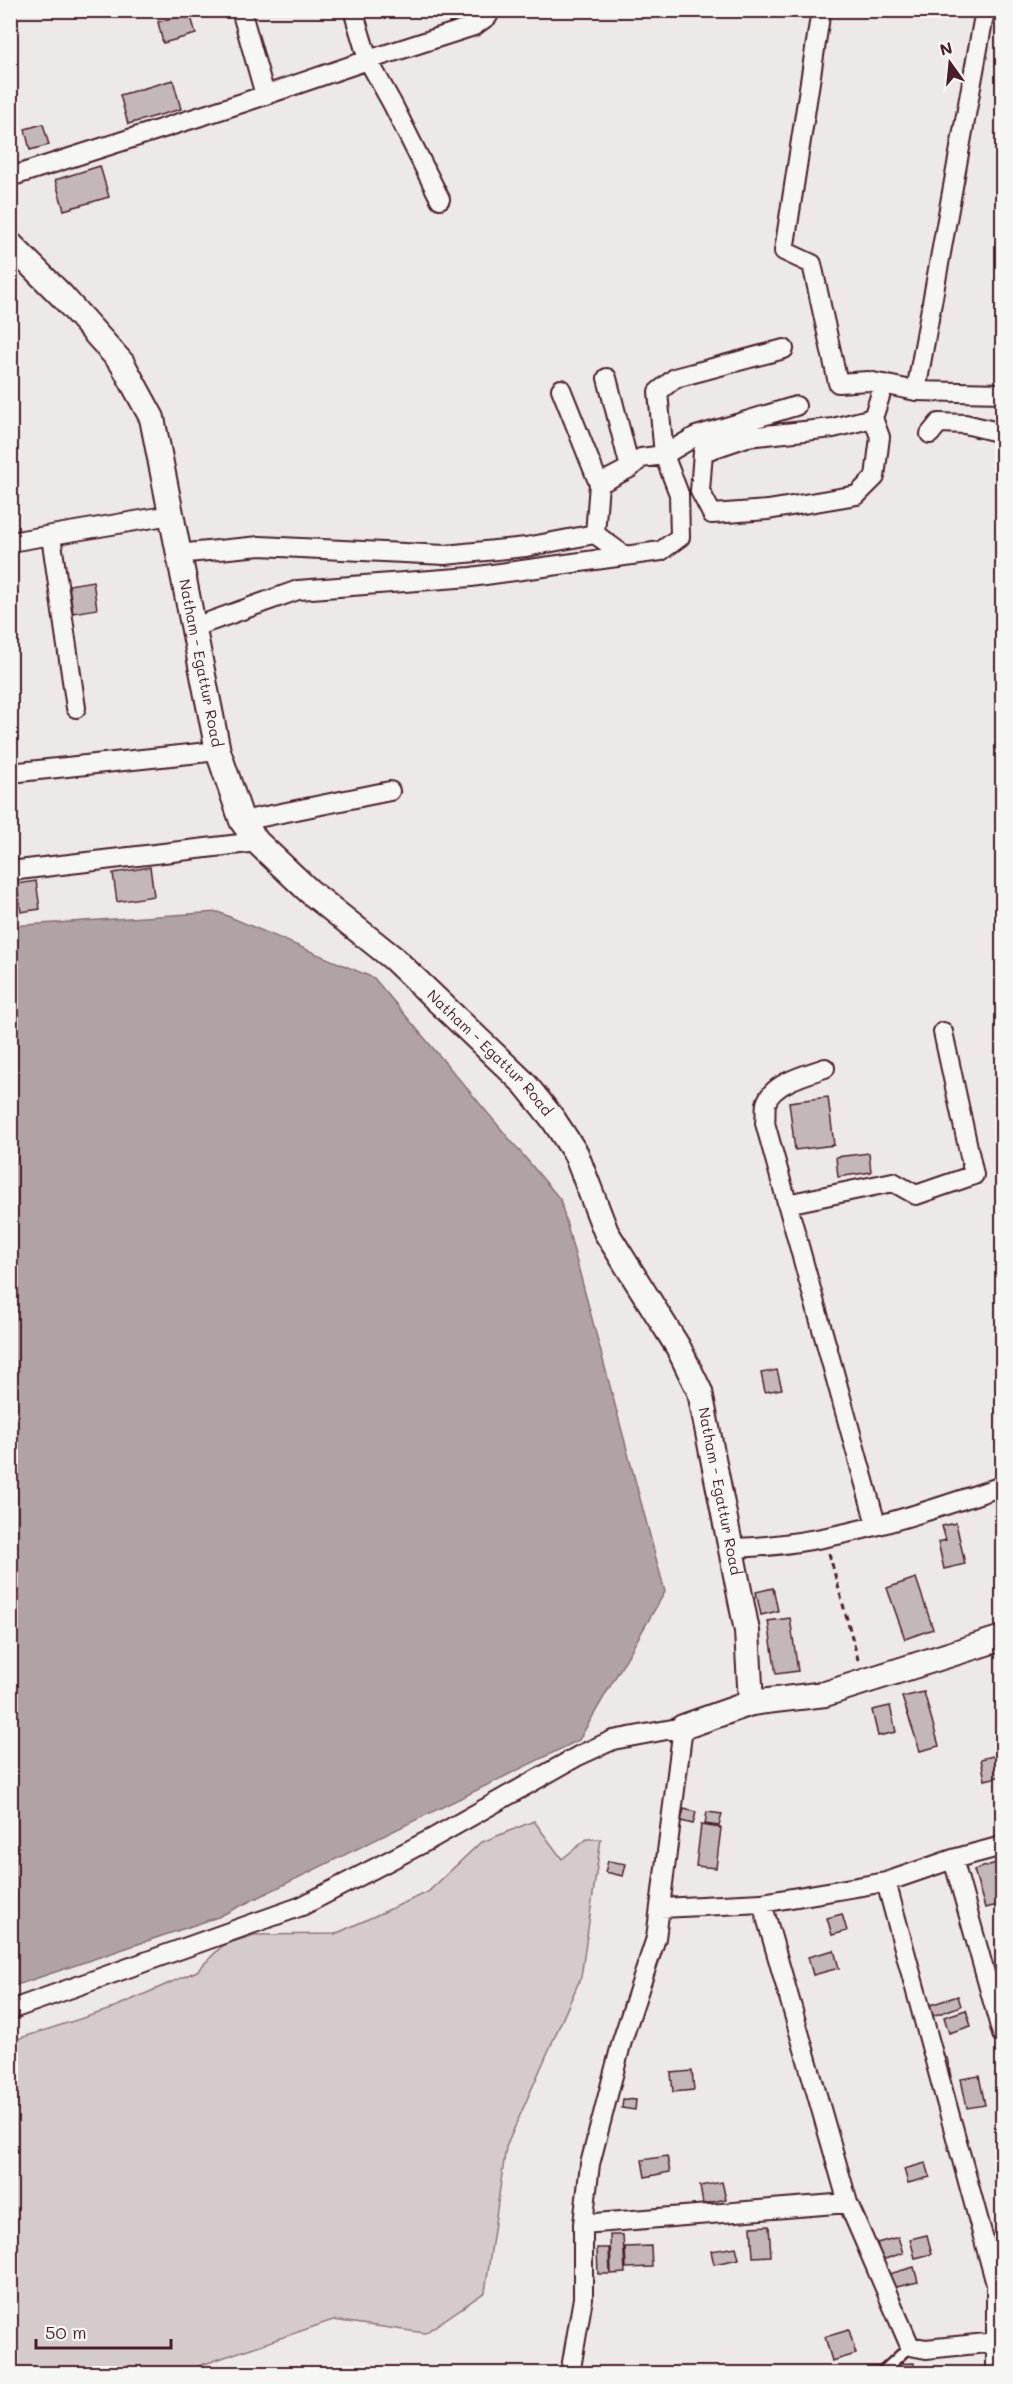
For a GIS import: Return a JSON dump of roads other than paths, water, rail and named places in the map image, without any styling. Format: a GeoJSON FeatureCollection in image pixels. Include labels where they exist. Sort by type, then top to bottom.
{"type":"FeatureCollection","features":[{"type":"Feature","properties":{"kind":"street"},"geometry":{"type":"LineString","coordinates":[[241,10],[265,95]]}},
{"type":"Feature","properties":{"kind":"street"},"geometry":{"type":"LineString","coordinates":[[353,10],[368,60],[440,199]]}},
{"type":"Feature","properties":{"kind":"street"},"geometry":{"type":"LineString","coordinates":[[10,177],[474,26],[488,16],[489,10]]}},
{"type":"Feature","properties":{"kind":"street"},"geometry":{"type":"LineString","coordinates":[[821,10],[784,251],[812,264],[838,383],[868,381],[916,391],[1002,393]]}},
{"type":"Feature","properties":{"kind":"street"},"geometry":{"type":"LineString","coordinates":[[916,391],[985,10]]}},
{"type":"Feature","properties":{"kind":"street","name":"Natham - Egattur Road"},"geometry":{"type":"LineString","coordinates":[[10,244],[62,296],[122,363],[152,418],[177,554],[218,751],[242,821],[257,842],[309,891],[393,958],[524,1083],[553,1119],[576,1154],[606,1232],[678,1347],[700,1392],[747,1631],[752,1703]]}},
{"type":"Feature","properties":{"kind":"street"},"geometry":{"type":"LineString","coordinates":[[192,628],[298,590],[471,577],[661,551],[680,537],[679,494],[664,455],[658,392],[675,378],[784,349]]}},
{"type":"Feature","properties":{"kind":"street"},"geometry":{"type":"LineString","coordinates":[[607,378],[630,468]]}},
{"type":"Feature","properties":{"kind":"street"},"geometry":{"type":"LineString","coordinates":[[873,418],[833,428],[747,437],[703,452],[700,491],[712,514],[768,510],[857,495],[875,477],[880,437],[873,418],[884,384]]}},
{"type":"Feature","properties":{"kind":"street"},"geometry":{"type":"LineString","coordinates":[[561,389],[599,484],[595,534]]}},
{"type":"Feature","properties":{"kind":"street"},"geometry":{"type":"LineString","coordinates":[[599,484],[630,468],[641,458],[664,455],[696,436],[796,406]]}},
{"type":"Feature","properties":{"kind":"street"},"geometry":{"type":"LineString","coordinates":[[930,434],[939,423],[965,424],[1002,433]]}},
{"type":"Feature","properties":{"kind":"street"},"geometry":{"type":"LineString","coordinates":[[10,542],[171,515]]}},
{"type":"Feature","properties":{"kind":"street"},"geometry":{"type":"LineString","coordinates":[[177,554],[260,546],[445,555],[526,547],[595,534],[625,556]]}},
{"type":"Feature","properties":{"kind":"street"},"geometry":{"type":"LineString","coordinates":[[51,536],[76,708]]}},
{"type":"Feature","properties":{"kind":"street"},"geometry":{"type":"LineString","coordinates":[[10,773],[218,751]]}},
{"type":"Feature","properties":{"kind":"street"},"geometry":{"type":"LineString","coordinates":[[242,821],[390,791]]}},
{"type":"Feature","properties":{"kind":"street"},"geometry":{"type":"LineString","coordinates":[[10,871],[257,842]]}},
{"type":"Feature","properties":{"kind":"street"},"geometry":{"type":"LineString","coordinates":[[787,1204],[893,1182],[916,1195],[974,1175],[943,1032]]}},
{"type":"Feature","properties":{"kind":"street"},"geometry":{"type":"LineString","coordinates":[[825,1068],[794,1078],[771,1094],[766,1103],[765,1123],[876,1524]]}},
{"type":"Feature","properties":{"kind":"street"},"geometry":{"type":"LineString","coordinates":[[732,1548],[761,1548],[825,1538],[946,1506],[1002,1486]]}},
{"type":"Feature","properties":{"kind":"street"},"geometry":{"type":"LineString","coordinates":[[10,2010],[302,1906],[431,1839],[578,1756],[613,1740],[683,1727],[752,1703],[825,1694],[1002,1638]]}},
{"type":"Feature","properties":{"kind":"street"},"geometry":{"type":"LineString","coordinates":[[570,2373],[584,2298],[583,2224],[590,2164],[622,2041],[656,1938],[683,1727]]}},
{"type":"Feature","properties":{"kind":"street"},"geometry":{"type":"LineString","coordinates":[[661,1908],[762,1903],[886,1882],[954,1859],[1002,1846]]}},
{"type":"Feature","properties":{"kind":"street"},"geometry":{"type":"LineString","coordinates":[[954,1859],[1002,2034]]}},
{"type":"Feature","properties":{"kind":"street"},"geometry":{"type":"LineString","coordinates":[[886,1882],[996,2284],[996,2373]]}},
{"type":"Feature","properties":{"kind":"street"},"geometry":{"type":"LineString","coordinates":[[762,1903],[848,2203],[910,2346],[926,2349],[997,2342]]}},
{"type":"Feature","properties":{"kind":"street"},"geometry":{"type":"LineString","coordinates":[[583,2224],[848,2203]]}},
{"type":"Feature","properties":{"kind":"lane"},"geometry":{"type":"LineString","coordinates":[[880,2373],[910,2346]]}}]}
